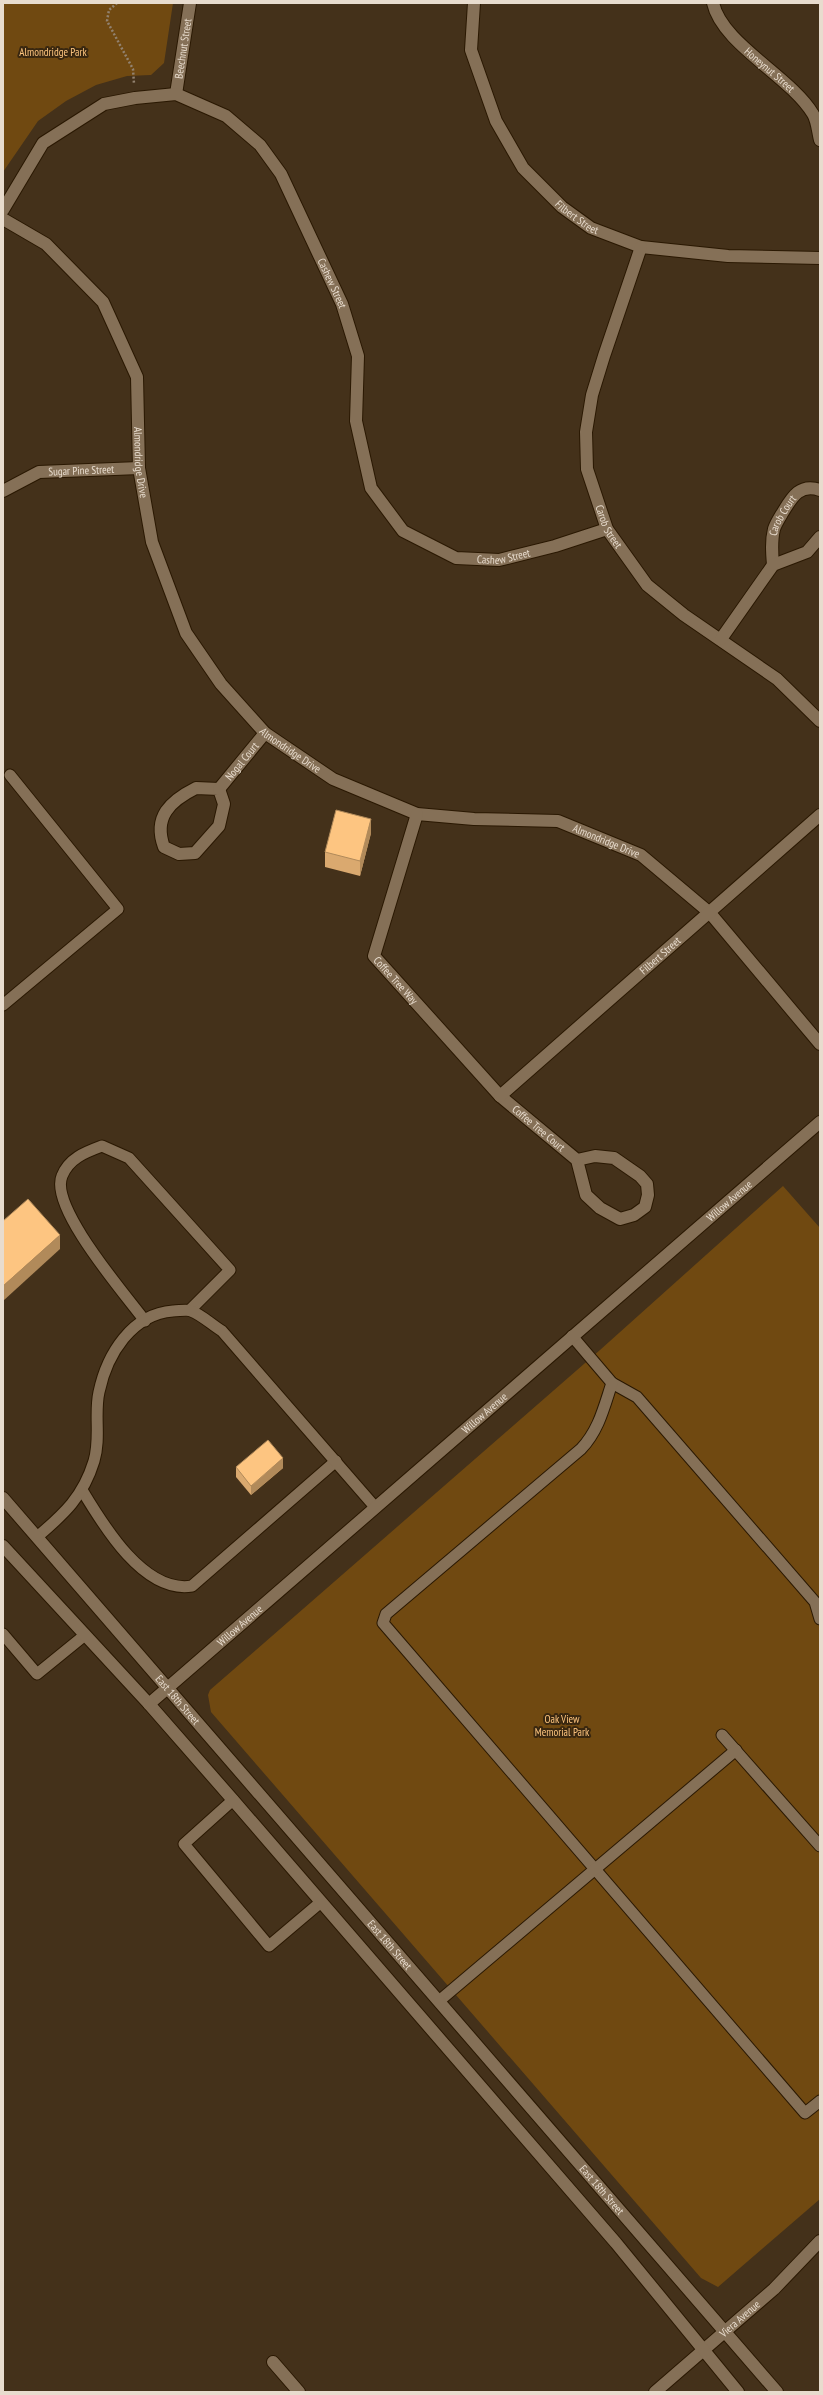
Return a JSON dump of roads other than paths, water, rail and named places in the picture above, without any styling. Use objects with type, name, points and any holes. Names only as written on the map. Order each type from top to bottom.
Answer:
[{"type":"street","name":"Beechnut Street","points":[[176,94],[190,3]]},
{"type":"street","name":"Filbert Street","points":[[474,3],[471,50],[496,121],[523,168],[562,207],[591,228],[641,248],[728,256],[820,258]]},
{"type":"street","name":"Honeynut Street","points":[[712,3],[732,36],[787,83],[814,114],[820,140]]},
{"type":"street","name":"Cashew Street","points":[[3,210],[43,143],[104,104],[135,98],[176,94],[226,116],[260,145],[280,174],[342,304],[358,356],[356,421],[371,488],[403,531],[456,558],[499,560],[555,546],[606,529]]},
{"type":"street","name":"Almondridge Drive","points":[[3,219],[46,244],[103,302],[136,377],[139,468],[152,542],[186,633],[221,684],[265,733],[333,779],[417,814],[474,819],[558,821],[641,855],[710,913],[820,1044]]},
{"type":"street","name":"Carob Street","points":[[641,248],[592,395],[586,432],[587,469],[606,529],[647,585],[684,615],[721,639],[777,679],[820,721]]},
{"type":"street","name":"Sugar Pine Street","points":[[3,491],[39,472],[139,468]]},
{"type":"street","name":"Carob Court","points":[[773,566],[772,545],[774,527],[792,496],[803,488],[814,487],[820,490]]},
{"type":"street","points":[[721,639],[773,566],[807,552],[820,536]]},
{"type":"street","name":"Nogal Court","points":[[218,789],[265,733]]},
{"type":"street","name":"Nogal Court","points":[[196,788],[218,789],[224,804],[219,826],[195,853],[179,854],[164,847],[159,833],[161,818],[180,796],[196,788]]},
{"type":"street","name":"Coffee Tree Way","points":[[417,814],[374,956],[500,1096]]},
{"type":"street","name":"Filbert Street","points":[[500,1096],[820,815]]},
{"type":"street","name":"Coffee Tree Court","points":[[500,1096],[577,1160]]},
{"type":"street","name":"Willow Avenue","points":[[149,1704],[820,1122]]},
{"type":"street","points":[[595,1156],[614,1158],[640,1176],[647,1184],[648,1195],[645,1207],[634,1216],[620,1219],[600,1208],[586,1194],[577,1160],[595,1156]]},
{"type":"street","name":"East 18th Street","points":[[3,1498],[726,2331],[777,2392]]},
{"type":"street","points":[[3,1546],[149,1704],[233,1800],[616,2243],[738,2392]]},
{"type":"street","name":"Viera Avenue","points":[[655,2392],[774,2290],[820,2241]]},
{"type":"street","points":[[273,2362],[299,2392]]},
{"type":"lane","points":[[3,1005],[118,909],[10,775]]},
{"type":"lane","points":[[145,1321],[74,1225],[60,1193],[62,1176],[79,1154],[102,1146],[129,1158],[230,1270],[190,1310]]},
{"type":"lane","points":[[37,1537],[68,1511],[82,1490],[94,1460],[98,1432],[98,1393],[108,1360],[130,1330],[160,1312],[190,1310],[222,1331],[376,1507]]},
{"type":"lane","points":[[572,1336],[612,1383],[636,1397],[642,1403],[815,1602],[820,1619]]},
{"type":"lane","points":[[612,1383],[598,1426],[592,1438],[582,1449],[386,1614],[383,1623],[594,1870],[805,2113],[820,2101]]},
{"type":"lane","points":[[82,1490],[108,1532],[124,1552],[145,1570],[169,1585],[182,1587],[192,1586],[336,1461]]},
{"type":"lane","points":[[3,1634],[37,1674],[85,1635]]},
{"type":"lane","points":[[722,1735],[820,1846]]},
{"type":"lane","points":[[440,2001],[736,1750]]},
{"type":"lane","points":[[233,1800],[184,1844],[269,1946],[321,1902]]},
{"type":"park label","name":"Almondridge Park","points":[[53,52]]},
{"type":"park label","name":"Oak View Memorial Park","points":[[562,1725]]}]
